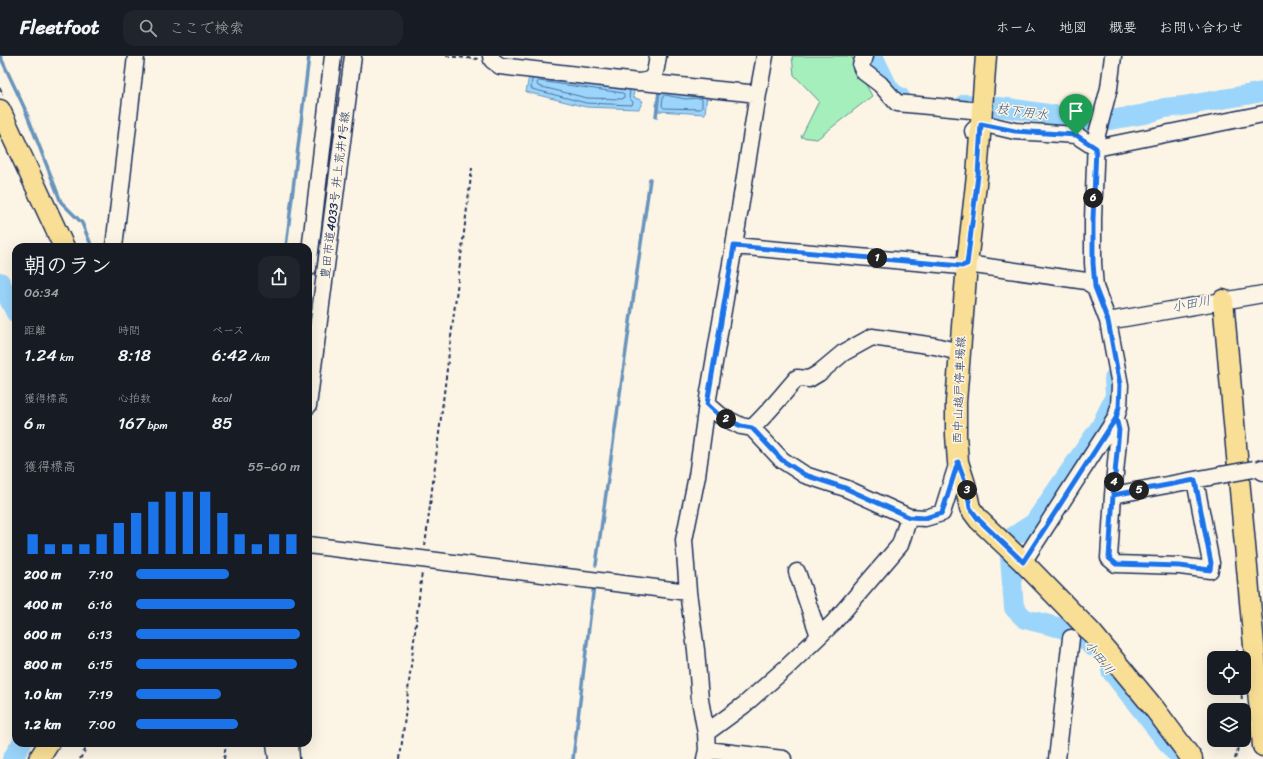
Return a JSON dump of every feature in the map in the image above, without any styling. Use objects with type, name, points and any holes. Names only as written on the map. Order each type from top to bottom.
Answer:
[{"type":"main road","name":"西中山越戸停車場線","points":[[986,56],[980,116],[978,175],[967,264],[956,402],[958,462],[966,484],[970,508],[979,520],[1023,562],[1092,634],[1154,708],[1192,759]]},
{"type":"main road","points":[[0,110],[62,243]]},
{"type":"main road","points":[[1223,300],[1263,746]]},
{"type":"main road","points":[[39,759],[47,747]]},
{"type":"street","points":[[114,243],[136,56]]},
{"type":"street","name":"豊田市道4033号 井上荒井1号線","points":[[311,243],[333,56]]},
{"type":"street","name":"豊田市道4033号 井上荒井1号線","points":[[312,375],[353,56]]},
{"type":"street","points":[[642,82],[655,75],[658,56]]},
{"type":"street","points":[[765,56],[707,404],[697,476],[684,540],[700,700],[706,733],[706,754],[783,759]]},
{"type":"street","points":[[864,56],[861,66],[864,72],[880,84],[897,103],[980,116],[1015,131],[1076,135],[1096,148],[1263,114]]},
{"type":"street","points":[[1023,562],[1116,418],[1119,407],[1120,385],[1108,321],[1095,287],[1093,263],[1096,148],[1098,130],[1109,88],[1113,56]]},
{"type":"street","points":[[492,58],[500,66],[758,94]]},
{"type":"street","points":[[734,246],[962,266],[967,264],[1086,281],[1095,287]]},
{"type":"street","points":[[1108,321],[1263,294]]},
{"type":"street","points":[[752,428],[769,412],[797,378],[809,379],[819,374],[843,353],[872,337],[935,346],[959,352]]},
{"type":"street","points":[[707,404],[720,416],[741,426],[752,428],[782,460],[805,475],[845,488],[909,517],[925,518],[942,513],[958,462]]},
{"type":"street","points":[[1116,418],[1119,430],[1109,558],[1116,564],[1180,566],[1210,570],[1211,563],[1195,480]]},
{"type":"street","points":[[1113,495],[1261,469]]},
{"type":"street","points":[[706,733],[744,705],[787,667],[844,610],[900,545],[909,517]]},
{"type":"street","points":[[312,545],[688,592]]},
{"type":"street","points":[[797,572],[819,636]]},
{"type":"street","points":[[1057,759],[1071,638]]},
{"type":"street","points":[[276,747],[277,759]]},
{"type":"street","points":[[290,747],[291,759]]},
{"type":"path","points":[[446,56],[492,58]]},
{"type":"path","points":[[400,759],[472,168]]},
{"type":"path","points":[[80,759],[87,747]]},
{"type":"path","points":[[224,759],[226,747]]},
{"type":"path","points":[[1235,759],[1238,747]]},
{"type":"green space","points":[[792,56],[851,56],[872,96],[817,139],[801,137],[819,101],[794,75]]},
{"type":"water","points":[[530,71],[635,85],[633,97],[643,101],[639,109],[586,107],[526,92]]},
{"type":"water","points":[[659,90],[686,95],[707,94],[705,114],[658,111]]},
{"type":"waterway","points":[[0,56],[24,107],[61,202],[82,223],[90,243]]},
{"type":"waterway","points":[[286,243],[309,56]]},
{"type":"waterway","name":"枝下用水","points":[[873,56],[888,87],[894,94],[900,97]]},
{"type":"waterway","points":[[656,117],[659,91]]},
{"type":"waterway","name":"枝下用水","points":[[965,104],[1008,108],[1094,121],[1145,114],[1164,108],[1263,92]]},
{"type":"waterway","points":[[596,565],[650,179]]},
{"type":"waterway","points":[[0,282],[12,305]]},
{"type":"waterway","name":"小田川","points":[[1008,540],[1034,523],[1101,426],[1115,396],[1114,379]]},
{"type":"waterway","name":"小田川","points":[[1010,558],[1014,608],[1025,619],[1081,633],[1091,646]]},
{"type":"waterway","points":[[573,759],[594,585]]},
{"type":"waterway","name":"小田川","points":[[1111,671],[1174,751]]},
{"type":"waterway","points":[[12,759],[20,747]]},
{"type":"route","points":[[1076,135],[1015,131],[981,124],[978,175],[967,264],[962,266],[876,257],[734,246],[707,404],[720,416],[741,426],[748,426],[752,428],[782,460],[805,475],[845,488],[909,517],[925,518],[942,513],[951,480],[958,462],[966,484],[970,508],[979,520],[1023,562],[1116,418],[1119,430],[1113,495],[1109,558],[1116,564],[1180,566],[1210,570],[1211,563],[1195,480],[1113,495],[1116,463],[1119,430],[1116,418],[1119,407],[1120,385],[1108,321],[1095,287],[1093,263],[1093,219],[1096,148],[1076,135]]}]
